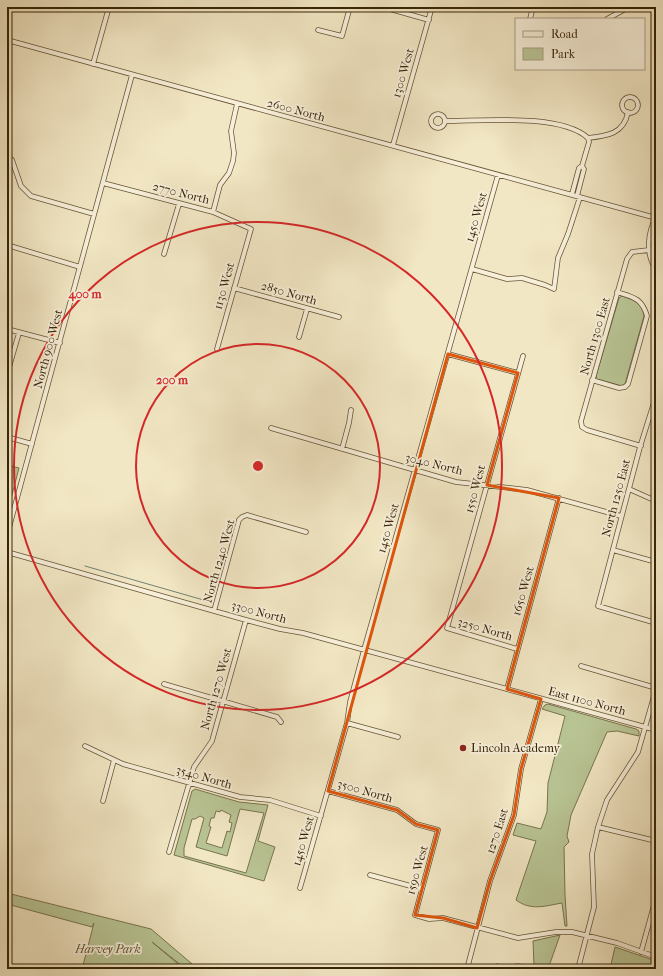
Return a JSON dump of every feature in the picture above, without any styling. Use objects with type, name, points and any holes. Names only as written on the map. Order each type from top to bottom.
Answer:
[{"type":"street","points":[[93,64],[109,7]]},
{"type":"street","points":[[318,30],[342,36],[350,7]]},
{"type":"street","points":[[383,7],[428,20]]},
{"type":"street","name":"1300 West","points":[[393,145],[432,7]]},
{"type":"street","points":[[530,18],[533,7]]},
{"type":"street","points":[[609,18],[629,7]]},
{"type":"street","name":"2600 North","points":[[7,40],[132,76],[393,145],[656,218]]},
{"type":"street","name":"North 900 West","points":[[7,535],[132,76]]},
{"type":"street","points":[[213,212],[220,185],[229,173],[233,161],[234,153],[231,131],[237,104]]},
{"type":"street","points":[[445,121],[531,121],[578,130],[588,138],[607,136],[618,132],[624,125],[628,112]]},
{"type":"street","points":[[572,194],[579,168],[582,166],[589,142],[588,138]]},
{"type":"street","points":[[7,156],[12,160],[18,172],[21,186],[32,196],[94,214]]},
{"type":"street","points":[[472,269],[507,279],[522,278],[554,289],[558,258],[568,234],[578,196],[584,169],[582,166]]},
{"type":"street","name":"1450 West","points":[[300,888],[348,723],[350,702],[364,650],[498,175]]},
{"type":"street","name":"2770 North","points":[[103,183],[213,212],[251,229]]},
{"type":"street","points":[[164,254],[179,204]]},
{"type":"street","points":[[656,218],[651,225],[649,250],[656,269]]},
{"type":"street","name":"1130 West","points":[[217,349],[251,229]]},
{"type":"street","points":[[7,245],[80,267]]},
{"type":"street","name":"North 1300 East","points":[[641,446],[586,430],[582,427],[581,421],[627,259],[632,252],[649,250]]},
{"type":"street","name":"2850 North","points":[[234,288],[339,317]]},
{"type":"street","points":[[592,380],[619,388],[625,387],[628,384],[647,316],[644,306],[635,298],[617,292]]},
{"type":"street","points":[[299,337],[307,309]]},
{"type":"street","points":[[7,329],[60,343]]},
{"type":"street","points":[[7,374],[19,332]]},
{"type":"street","points":[[448,354],[518,373]]},
{"type":"street","name":"1550 West","points":[[448,628],[523,356]]},
{"type":"street","name":"North 1250 East","points":[[656,396],[629,489],[598,606],[656,623]]},
{"type":"street","points":[[342,449],[349,424],[350,410]]},
{"type":"street","name":"3040 North","points":[[270,428],[456,482],[527,490],[622,516]]},
{"type":"street","points":[[7,437],[32,444]]},
{"type":"street","points":[[629,489],[656,501]]},
{"type":"street","name":"1650 West","points":[[507,689],[559,498]]},
{"type":"street","name":"North 1240 West","points":[[214,611],[239,520],[242,516],[247,515],[306,532]]},
{"type":"street","points":[[613,550],[656,562]]},
{"type":"street","name":"3300 North","points":[[7,552],[246,620],[280,629],[304,633],[507,689]]},
{"type":"street","name":"North 1270 West","points":[[169,852],[194,767],[212,741],[246,620]]},
{"type":"street","name":"3250 North","points":[[448,628],[517,649]]},
{"type":"street","points":[[578,969],[595,902],[592,854],[598,827],[609,796],[634,761],[656,689],[581,666]]},
{"type":"street","points":[[164,684],[277,717],[281,722]]},
{"type":"street","name":"East 1100 North","points":[[507,689],[656,730]]},
{"type":"street","name":"1270 East","points":[[467,969],[490,881],[514,815],[521,769],[541,699]]},
{"type":"street","points":[[348,723],[398,737]]},
{"type":"street","name":"3540 North","points":[[84,746],[114,760],[189,783],[240,797],[270,800],[321,816]]},
{"type":"street","points":[[102,801],[114,760]]},
{"type":"street","name":"3500 North","points":[[328,791],[397,810],[416,824],[438,830]]},
{"type":"street","points":[[598,827],[656,841]]},
{"type":"street","name":"1590 West","points":[[438,830],[415,915],[429,919],[448,919],[477,928]]},
{"type":"street","points":[[370,875],[422,889]]},
{"type":"street","points":[[641,952],[656,898]]},
{"type":"street","points":[[477,928],[518,938],[563,931],[617,943],[656,957]]},
{"type":"highlighted area","points":[[448,354],[518,373],[487,485],[559,498],[507,689],[541,699],[521,769],[514,815],[490,881],[477,928],[443,918],[415,915],[438,830],[416,824],[397,810],[328,791]]},
{"type":"green space","points":[[622,296],[637,303],[644,316],[625,384],[622,386],[597,379],[596,376],[619,298]]},
{"type":"green space","points":[[7,465],[19,468],[7,514]]},
{"type":"green space","points":[[548,704],[639,731],[639,736],[617,731],[607,732],[571,815],[567,836],[569,842],[564,847],[567,926],[565,926],[562,903],[533,907],[527,906],[516,900],[536,841],[513,835],[517,823],[541,829],[547,812],[548,783],[565,716],[542,709]]},
{"type":"green space","points":[[195,789],[239,802],[268,805],[258,841],[275,847],[264,881],[174,855],[192,791]],"holes":[[[240,809],[264,813],[246,873],[184,856],[184,848],[192,819],[200,816],[204,818],[196,847],[227,856]],[[221,810],[231,815],[229,822],[232,823],[230,832],[227,831],[222,848],[206,843],[211,827],[209,826],[211,818],[214,818],[216,811],[220,812]]]},
{"type":"green space","name":"Harvey Park","points":[[7,893],[151,929],[198,969],[186,969],[152,942],[184,969],[82,969],[94,923],[92,927],[7,904]]},
{"type":"green space","points":[[560,935],[548,969],[495,969],[496,964],[513,966],[516,964],[534,965],[533,941]]},
{"type":"green space","points":[[615,947],[656,961],[656,969],[610,969]]},
{"type":"waterway","points":[[85,566],[207,601]]},
{"type":"place","name":"Lincoln Academy","points":[[463,748]]}]
